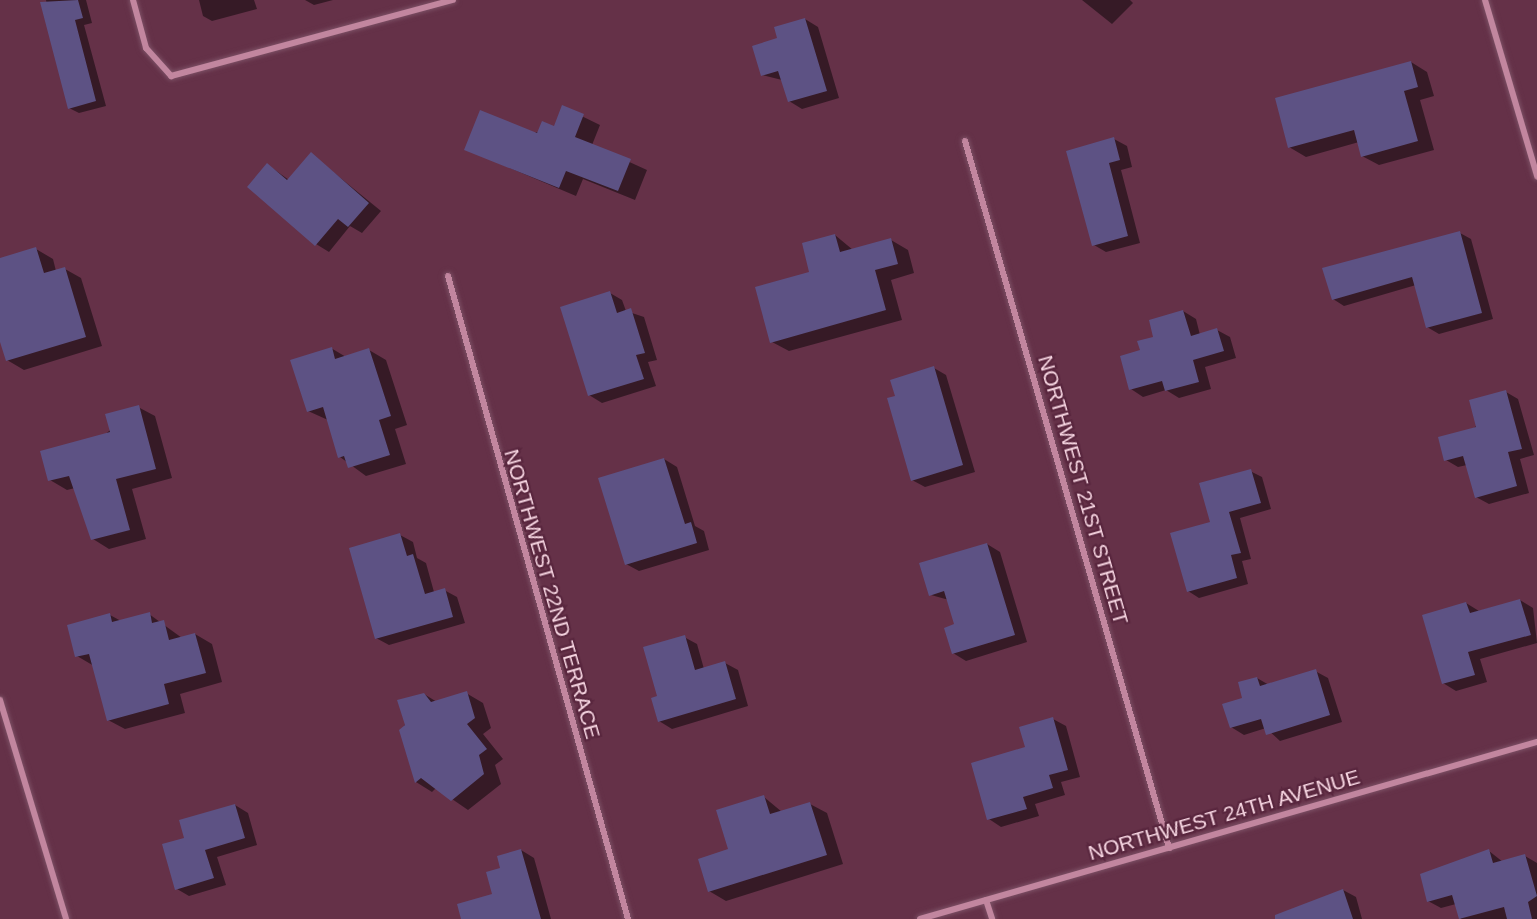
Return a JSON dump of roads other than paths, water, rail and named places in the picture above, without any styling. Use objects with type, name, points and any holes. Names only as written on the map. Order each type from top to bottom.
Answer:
[{"type":"street","points":[[133,0],[146,48],[171,76],[260,56],[453,0]]},
{"type":"street","points":[[1485,0],[1537,176]]},
{"type":"street","name":"NORTHWEST 21ST STREET","points":[[965,141],[1169,848]]},
{"type":"street","name":"NORTHWEST 22ND TERRACE","points":[[448,276],[628,919]]},
{"type":"street","points":[[0,700],[66,919]]},
{"type":"street","name":"NORTHWEST 24TH AVENUE","points":[[921,919],[1537,742]]},
{"type":"street","points":[[986,900],[992,919]]}]
